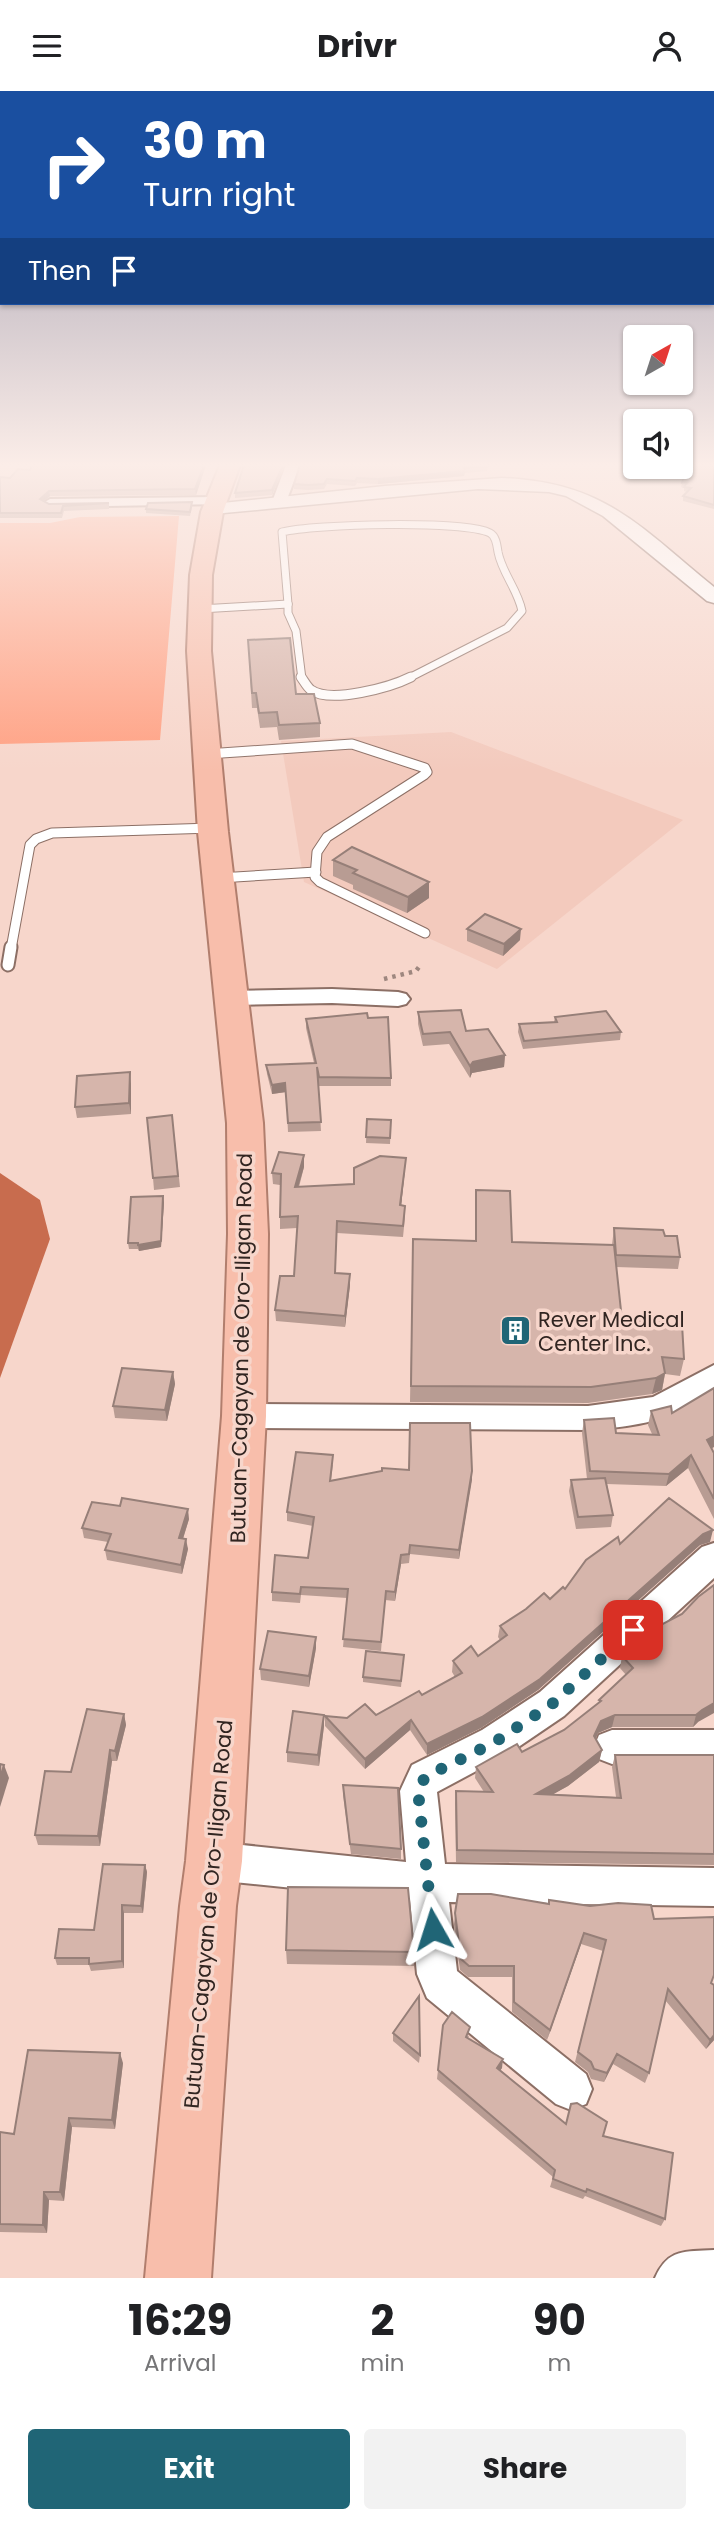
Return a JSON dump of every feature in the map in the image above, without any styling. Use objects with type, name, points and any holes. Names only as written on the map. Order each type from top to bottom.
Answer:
[{"type":"highway","name":"Butuan-Cagayan de Oro-Iligan Road","points":[[178,2278],[212,1881],[244,1416],[248,1234],[245,1123],[213,828],[199,651],[203,567]]},
{"type":"street","points":[[679,567],[714,597]]},
{"type":"street","points":[[232,998],[332,996],[398,999]]},
{"type":"street","points":[[244,1416],[624,1416],[662,1409],[714,1377]]},
{"type":"street","points":[[571,2089],[441,1984],[437,1974],[418,1791],[425,1777],[495,1742],[552,1704],[714,1556]]},
{"type":"street","points":[[612,1747],[714,1747]]},
{"type":"street","points":[[212,1881],[714,1887]]},
{"type":"street","points":[[678,2278],[682,2275],[714,2273]]},
{"type":"lane","points":[[285,567],[288,613],[296,632],[302,678],[312,691],[327,695],[361,693],[403,681],[507,628],[522,611],[503,567]]},
{"type":"lane","points":[[200,609],[288,604]]},
{"type":"lane","points":[[207,754],[352,744],[427,770],[425,775],[327,837],[317,852],[316,871],[320,882],[425,933]]},
{"type":"lane","points":[[8,965],[30,845],[36,839],[52,833],[213,828]]},
{"type":"lane","points":[[218,879],[316,871]]},
{"type":"shaded area","points":[[0,567],[175,567],[160,740],[0,744]]},
{"type":"shaded area","points":[[451,732],[683,820],[497,969],[304,882],[281,741]]},
{"type":"shaded area","points":[[0,1173],[40,1200],[50,1239],[0,1378]]},
{"type":"building","points":[[290,638],[296,694],[314,694],[320,723],[279,725],[277,712],[259,713],[256,693],[252,693],[248,640]]},
{"type":"building","points":[[352,847],[429,882],[408,897],[353,873],[357,870],[333,860]]},
{"type":"building","points":[[485,914],[521,929],[504,944],[467,929]]},
{"type":"building","points":[[461,1010],[466,1031],[488,1029],[505,1055],[473,1062],[470,1066],[450,1032],[423,1034],[418,1012]]},
{"type":"building","points":[[606,1011],[621,1032],[524,1041],[519,1024],[557,1022],[555,1017]]},
{"type":"building","points":[[367,1013],[368,1018],[388,1017],[391,1078],[319,1077],[317,1067],[321,1122],[288,1123],[285,1083],[272,1085],[266,1065],[316,1063],[306,1019]]},
{"type":"building","points":[[130,1072],[129,1103],[75,1107],[77,1076]]},
{"type":"building","points":[[172,1115],[178,1176],[153,1178],[147,1118]]},
{"type":"building","points":[[367,1119],[391,1120],[390,1138],[366,1137]]},
{"type":"building","points":[[279,1152],[304,1155],[295,1187],[354,1184],[354,1168],[380,1156],[406,1158],[400,1205],[405,1206],[403,1226],[337,1221],[335,1273],[350,1274],[345,1316],[275,1310],[280,1276],[294,1276],[298,1216],[280,1217],[281,1174],[272,1173]]},
{"type":"building","name":"Rever Medical Center Inc.","points":[[476,1190],[510,1191],[512,1242],[614,1245],[622,1320],[682,1324],[684,1359],[662,1357],[665,1373],[656,1378],[591,1387],[411,1386],[413,1239],[476,1241]]},
{"type":"building","points":[[163,1196],[161,1241],[138,1245],[128,1243],[131,1197]]},
{"type":"building","points":[[614,1228],[663,1230],[665,1236],[677,1236],[680,1257],[616,1255]]},
{"type":"building","points":[[122,1368],[173,1372],[165,1410],[113,1406]]},
{"type":"building","points":[[714,1388],[714,1436],[707,1440],[714,1453],[714,1499],[691,1455],[669,1474],[590,1471],[584,1420],[614,1418],[616,1433],[659,1435],[651,1411],[671,1406],[672,1413]]},
{"type":"building","points":[[410,1423],[470,1423],[472,1471],[459,1550],[410,1545],[409,1554],[401,1555],[395,1592],[386,1591],[381,1642],[343,1639],[348,1589],[301,1587],[300,1594],[272,1592],[275,1555],[308,1558],[314,1517],[287,1512],[296,1452],[333,1455],[330,1481],[382,1471],[382,1468],[409,1470]]},
{"type":"building","points":[[605,1478],[613,1515],[578,1517],[571,1480]]},
{"type":"building","points":[[122,1498],[188,1509],[179,1538],[186,1539],[181,1565],[105,1550],[111,1534],[82,1528],[92,1502],[120,1506]]},
{"type":"building","points":[[669,1498],[713,1530],[703,1534],[540,1679],[482,1717],[427,1744],[411,1720],[365,1759],[325,1716],[347,1718],[365,1704],[376,1715],[419,1691],[422,1695],[462,1673],[453,1661],[471,1646],[478,1656],[507,1635],[500,1626],[544,1593],[550,1599],[563,1587],[565,1589],[586,1560],[618,1537],[620,1544]]},
{"type":"building","points":[[714,1585],[714,1703],[696,1715],[615,1715],[601,1721],[594,1736],[602,1750],[570,1775],[536,1794],[621,1798],[615,1755],[714,1755],[714,1854],[457,1850],[456,1791],[493,1792],[476,1767],[517,1744],[522,1752],[564,1730],[601,1701],[599,1700],[633,1668],[622,1656],[651,1630],[682,1614]]},
{"type":"building","points":[[268,1631],[316,1637],[309,1676],[260,1669]]},
{"type":"building","points":[[366,1651],[404,1655],[401,1681],[363,1677]]},
{"type":"building","points":[[87,1709],[124,1714],[115,1751],[110,1750],[98,1836],[35,1835],[45,1771],[71,1772]]},
{"type":"building","points":[[293,1711],[324,1715],[318,1755],[287,1752]]},
{"type":"building","points":[[343,1785],[398,1788],[401,1849],[350,1844]]},
{"type":"building","points":[[103,1864],[145,1865],[141,1906],[122,1905],[122,1961],[89,1964],[89,1958],[55,1958],[59,1929],[94,1930]]},
{"type":"building","points":[[288,1887],[408,1888],[414,1952],[286,1950]]},
{"type":"building","points":[[458,1894],[491,1894],[549,1904],[549,1900],[590,1906],[618,1903],[651,1905],[654,1919],[714,1917],[714,1975],[711,1983],[714,1985],[714,2035],[710,2040],[668,1989],[649,2073],[617,2054],[607,2073],[594,2069],[591,2062],[578,2052],[606,1940],[584,1933],[550,2030],[514,2002],[514,1966],[469,1966],[461,1959],[455,1913]]},
{"type":"building","points":[[419,1996],[420,2055],[393,2033]]},
{"type":"building","points":[[452,2012],[470,2027],[466,2037],[503,2059],[497,2068],[566,2124],[571,2104],[577,2103],[607,2122],[603,2136],[673,2153],[665,2219],[553,2179],[555,2170],[438,2070],[443,2025]]},
{"type":"building","points":[[28,2050],[120,2053],[112,2120],[69,2118],[60,2192],[44,2192],[43,2225],[0,2224],[0,2132],[14,2134]]},
{"type":"place","name":"Rever Medical Center Inc.","points":[[515,1331]]},
{"type":"route","points":[[433,1929],[418,1791],[420,1783],[425,1777],[495,1742],[552,1704],[633,1630]]}]
